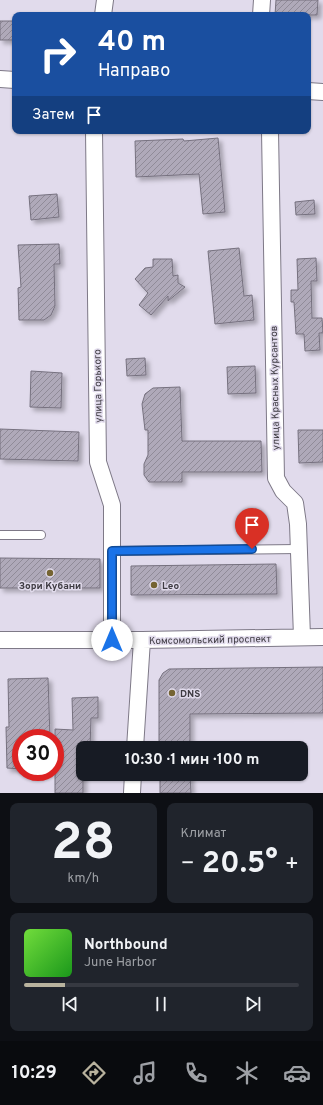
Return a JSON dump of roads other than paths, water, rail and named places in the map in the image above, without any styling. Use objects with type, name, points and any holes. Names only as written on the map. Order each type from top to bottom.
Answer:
[{"type":"street","points":[[103,12],[105,0]]},
{"type":"street","points":[[261,12],[262,0]]},
{"type":"street","points":[[0,79],[12,80]]},
{"type":"street","points":[[311,91],[323,92]]},
{"type":"street","name":"улица Горького","points":[[94,134],[98,462],[112,505],[112,640]]},
{"type":"street","name":"улица Красных Курсантов","points":[[270,134],[276,478],[283,491],[295,503],[299,549],[302,637]]},
{"type":"street","name":"Комсомольский проспект","points":[[0,640],[142,640],[323,637]]},
{"type":"street","points":[[135,741],[142,640]]},
{"type":"street","points":[[132,793],[133,781]]},
{"type":"lane","points":[[0,535],[41,535]]},
{"type":"lane","points":[[112,551],[299,549]]},
{"type":"place","name":"Зори Кубани","points":[[50,573]]},
{"type":"place","name":"Leo","points":[[154,585]]},
{"type":"place","name":"DNS","points":[[172,693]]}]
